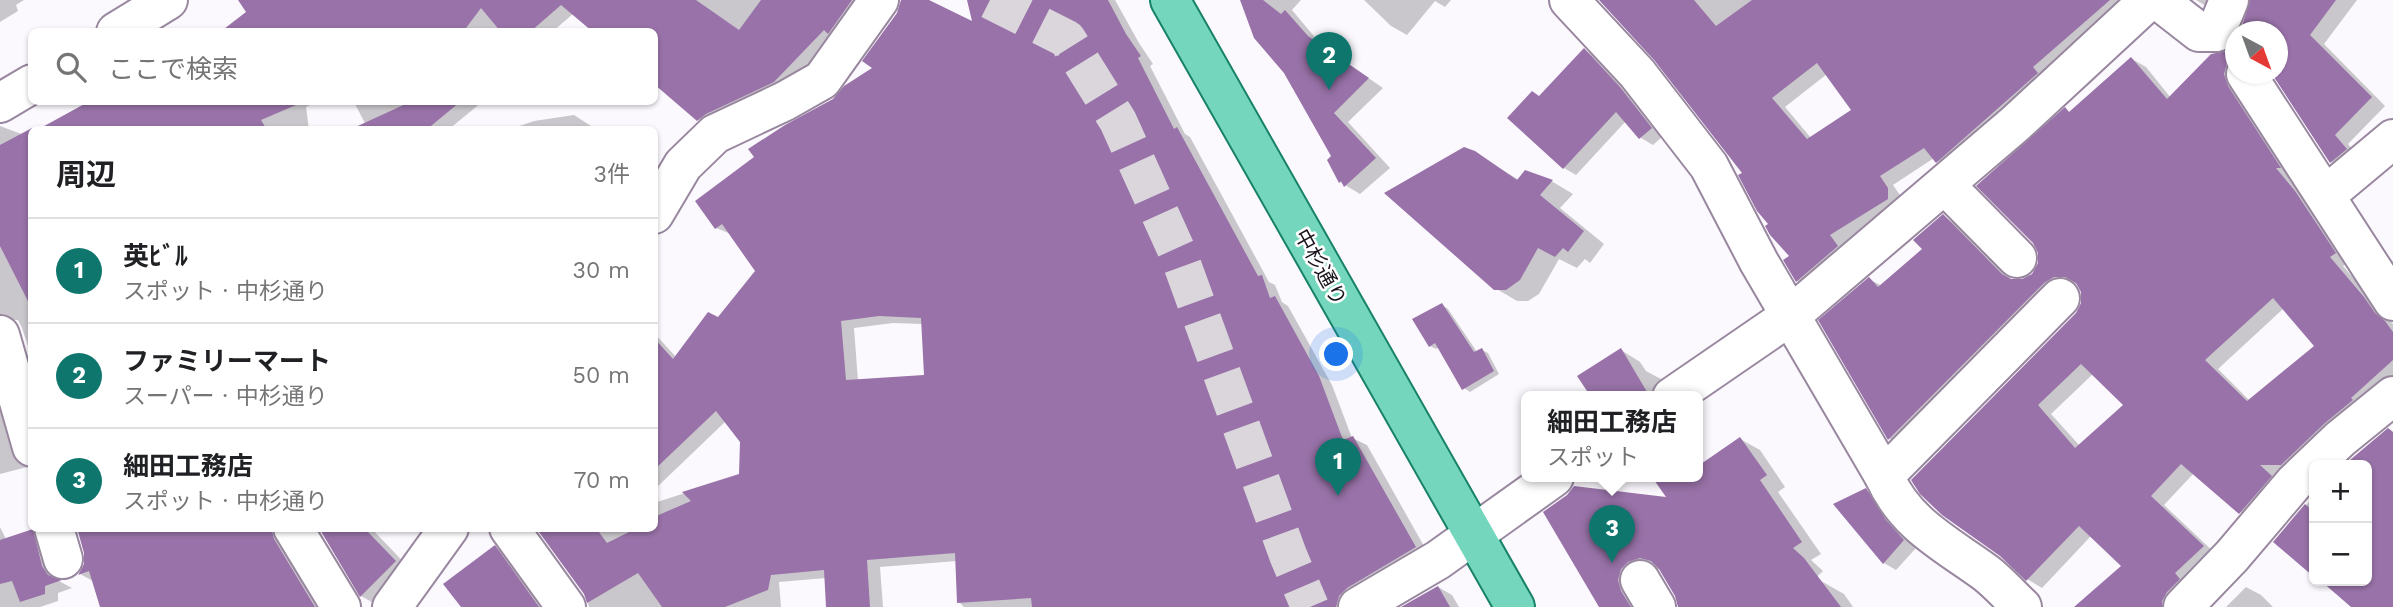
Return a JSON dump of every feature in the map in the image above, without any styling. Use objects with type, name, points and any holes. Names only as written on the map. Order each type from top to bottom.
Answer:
[{"type":"main road","name":"中杉通り","points":[[1170,0],[1515,607]]},
{"type":"street","points":[[122,28],[168,0]]},
{"type":"street","points":[[658,207],[684,164],[715,134],[785,101],[822,79],[879,0]]},
{"type":"street","points":[[1569,0],[1637,73],[1709,166],[1730,210],[1893,495],[1926,532],[1989,575],[2022,607]]},
{"type":"street","points":[[1681,391],[1790,316],[2015,124],[2149,0]]},
{"type":"street","points":[[2158,0],[2199,32],[2225,30]]},
{"type":"street","points":[[2253,84],[2393,301]]},
{"type":"street","points":[[0,103],[28,86]]},
{"type":"street","points":[[2326,195],[2393,139]]},
{"type":"street","points":[[1945,185],[2017,258]]},
{"type":"street","points":[[1884,476],[2060,298]]},
{"type":"street","points":[[0,335],[28,433]]},
{"type":"street","points":[[2183,607],[2232,556],[2294,483],[2340,439],[2393,396]]},
{"type":"street","points":[[1359,607],[1438,560],[1547,482]]},
{"type":"street","points":[[295,532],[341,607]]},
{"type":"street","points":[[392,607],[446,532]]},
{"type":"street","points":[[512,532],[566,607]]},
{"type":"building","points":[[238,0],[696,0],[739,30],[761,0],[852,0],[828,34],[824,30],[774,82],[706,114],[697,121],[658,87],[658,28],[588,28],[561,5],[535,28],[498,28],[481,8],[466,28],[225,28],[246,12]]},
{"type":"building","points":[[901,0],[929,0],[972,21],[967,0],[1108,0],[1141,56],[1138,58],[1174,129],[1177,127],[1258,276],[1262,275],[1270,298],[1275,296],[1319,376],[1343,440],[1353,436],[1416,547],[1347,588],[1339,596],[1336,607],[1032,607],[1031,598],[957,603],[955,553],[867,560],[870,607],[826,607],[824,570],[771,575],[768,590],[725,607],[662,607],[638,573],[587,603],[584,594],[539,532],[599,532],[607,543],[629,532],[658,532],[658,515],[691,501],[682,492],[739,474],[740,442],[716,411],[658,466],[658,342],[673,359],[708,312],[718,317],[755,271],[722,224],[715,229],[695,201],[754,157],[748,149],[833,99],[844,86],[872,68],[862,61],[897,13]],"holes":[[[879,316],[921,318],[924,375],[846,380],[841,321]]]},
{"type":"building","points":[[1240,0],[1263,0],[1281,14],[1285,10],[1308,36],[1369,78],[1334,113],[1376,158],[1344,187],[1327,160],[1331,156],[1284,73],[1254,38]]},
{"type":"building","points":[[1599,0],[1694,0],[1716,26],[1752,0],[2110,0],[2033,67],[2038,73],[1936,163],[1924,148],[1880,176],[1888,188],[1888,199],[1830,235],[1838,246],[1796,282],[1783,260],[1789,256],[1770,235],[1765,226],[1768,224],[1757,211],[1738,175],[1742,173],[1654,60]],"holes":[[[1817,63],[1851,110],[1807,139],[1772,98]]]},
{"type":"building","points":[[2250,0],[2336,0],[2310,35],[2372,97],[2335,135],[2347,149],[2330,163],[2279,84],[2288,84],[2288,21],[2243,21]]},
{"type":"building","points":[[1584,48],[1620,87],[1652,128],[1639,139],[1616,112],[1563,169],[1507,118],[1532,91],[1539,96]]},
{"type":"building","points":[[2225,51],[2225,84],[2281,168],[2276,168],[2295,191],[2336,253],[2330,257],[2393,332],[2393,360],[2281,465],[2260,465],[2272,476],[2239,514],[2181,464],[2151,496],[2204,546],[2175,573],[2180,579],[2167,592],[2162,607],[2074,607],[2121,566],[2079,526],[2026,581],[2000,556],[1942,515],[1920,494],[1911,480],[2076,313],[2081,303],[2081,292],[2076,283],[2065,277],[2054,277],[2044,283],[1888,440],[1818,320],[1869,277],[1878,287],[1922,249],[1913,240],[1943,214],[2002,274],[2011,279],[2022,279],[2032,274],[2038,263],[2038,253],[2033,243],[1976,186],[2065,107],[2069,112],[2131,57],[2167,99],[2211,54]],"holes":[[[2273,298],[2314,346],[2247,401],[2205,360]],[[2081,364],[2123,405],[2075,448],[2038,405]]]},
{"type":"building","points":[[83,105],[296,105],[261,120],[265,126],[44,126]]},
{"type":"building","points":[[403,105],[456,105],[431,126],[358,126]]},
{"type":"building","points":[[28,130],[28,301],[0,246],[0,145]]},
{"type":"building","points":[[1464,147],[1475,151],[1517,180],[1525,170],[1553,180],[1540,195],[1584,231],[1568,252],[1563,248],[1555,257],[1538,248],[1520,280],[1506,290],[1494,290],[1384,193]]},
{"type":"building","points":[[1442,303],[1474,352],[1482,348],[1494,371],[1462,390],[1435,343],[1429,347],[1412,319]]},
{"type":"building","points":[[1621,348],[1646,391],[1587,391],[1577,376]]},
{"type":"building","points":[[2388,428],[2393,432],[2393,607],[2351,607],[2327,586],[2372,586],[2372,460],[2350,460]]},
{"type":"building","points":[[1740,437],[1767,475],[1760,480],[1802,542],[1793,548],[1804,558],[1841,607],[1678,607],[1675,596],[1659,569],[1651,561],[1640,558],[1628,562],[1621,569],[1618,580],[1631,607],[1599,607],[1543,512],[1567,495],[1574,486],[1666,497],[1656,482],[1703,482],[1703,463]]},
{"type":"building","points":[[1866,488],[1886,520],[1904,540],[1883,564],[1833,504]]},
{"type":"building","points":[[2305,504],[2309,508],[2309,573],[2273,542]]},
{"type":"building","points":[[28,531],[34,532],[42,566],[48,575],[62,580],[45,586],[45,594],[20,602],[12,581],[0,584],[0,540]]},
{"type":"building","points":[[78,532],[272,532],[315,607],[100,607],[89,571],[78,575],[84,564]]},
{"type":"building","points":[[321,532],[368,532],[396,561],[360,597]]},
{"type":"building","points":[[495,545],[539,607],[461,607],[443,584]]},
{"type":"building","points":[[1438,586],[1450,607],[1401,607]]},
{"type":"tunnel","points":[[990,0],[1067,39],[1118,121],[1179,256],[1288,555],[1310,607]]},
{"type":"place","name":"ファミリーマート","points":[[1329,90]]},
{"type":"place","name":"英ﾋﾞﾙ","points":[[1338,496]]},
{"type":"place","name":"細田工務店","points":[[1612,563]]}]
